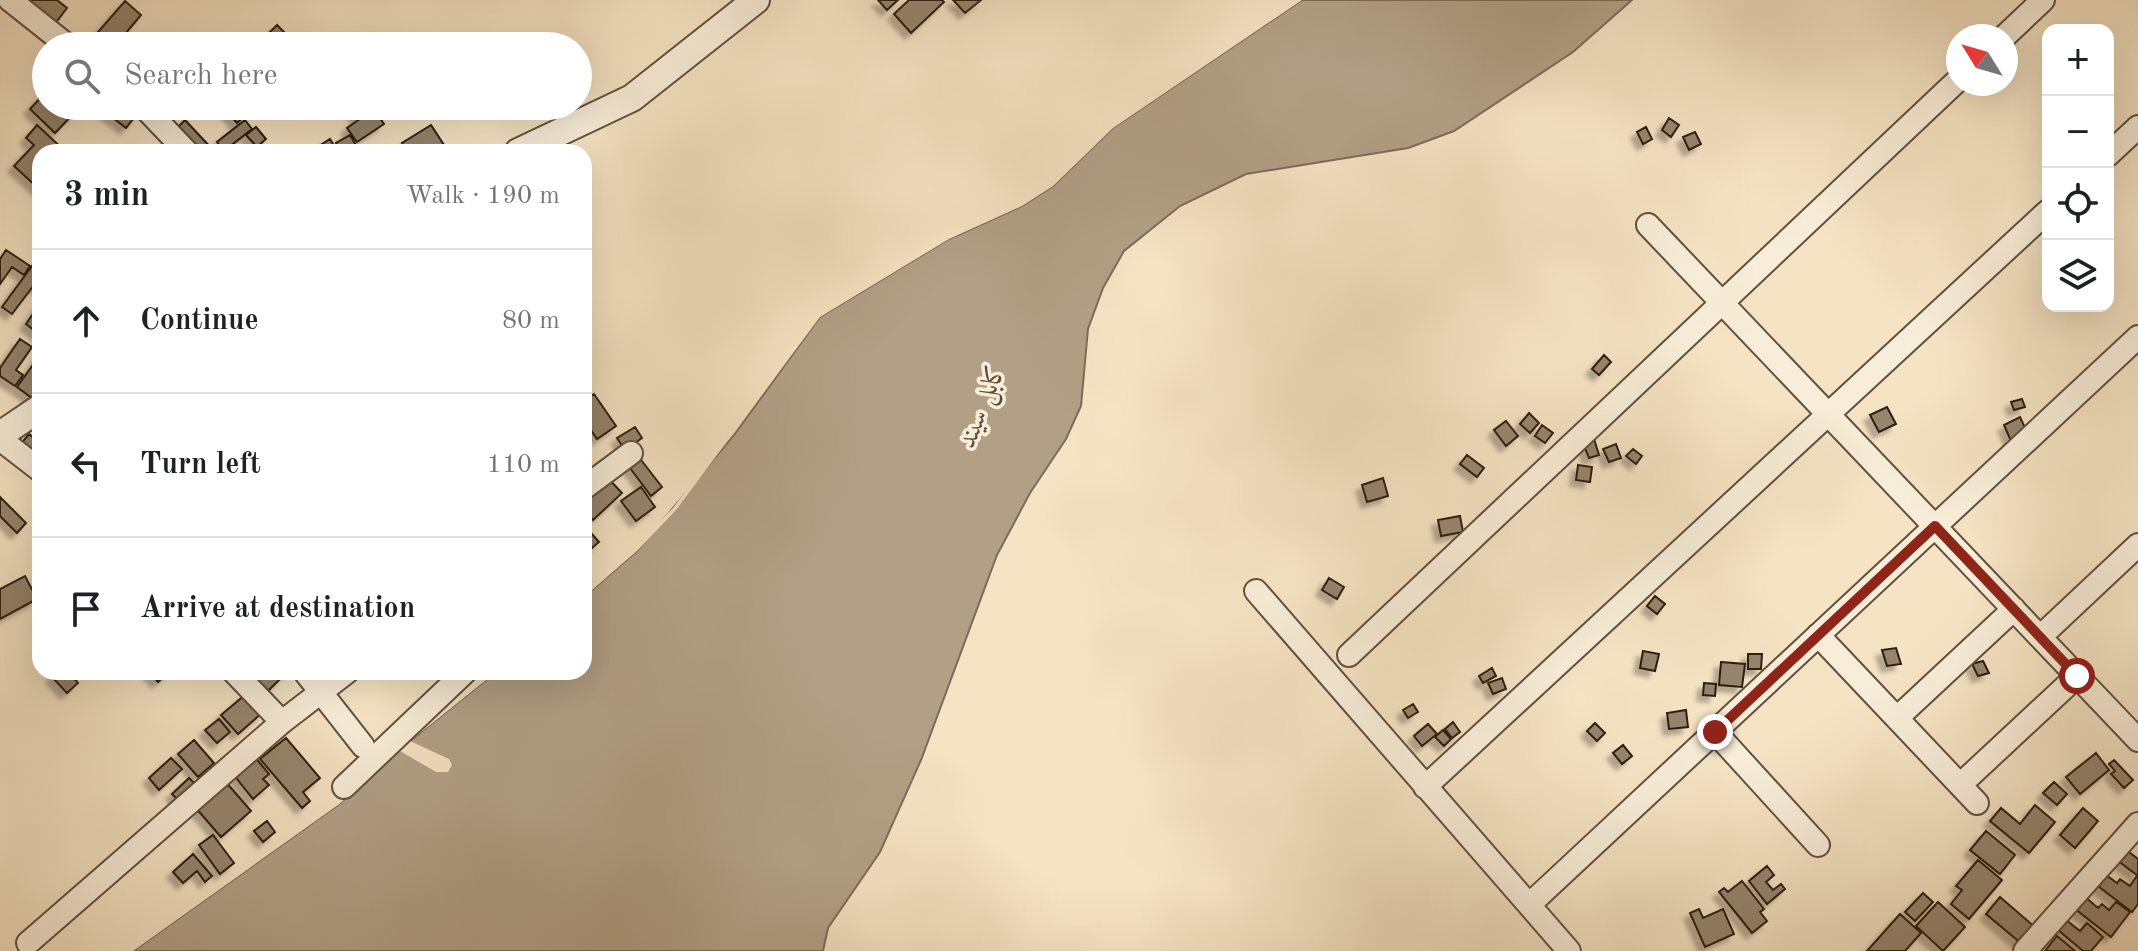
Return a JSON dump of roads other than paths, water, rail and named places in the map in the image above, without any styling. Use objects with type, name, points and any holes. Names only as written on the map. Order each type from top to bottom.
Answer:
[{"type":"street","points":[[10,0],[50,32]]},
{"type":"street","points":[[592,117],[632,98],[756,0]]},
{"type":"street","points":[[2018,24],[2043,0]]},
{"type":"street","points":[[1349,655],[1946,91]]},
{"type":"street","points":[[156,120],[179,144]]},
{"type":"street","points":[[535,144],[586,120]]},
{"type":"street","points":[[2114,149],[2138,127]]},
{"type":"street","points":[[1425,787],[2042,217]]},
{"type":"street","points":[[1648,225],[2138,740]]},
{"type":"street","points":[[1529,905],[2138,337]]},
{"type":"street","points":[[32,414],[0,437],[32,463]]},
{"type":"street","points":[[592,482],[631,453]]},
{"type":"street","points":[[2040,637],[2138,545]]},
{"type":"street","points":[[1256,591],[1569,951]]},
{"type":"street","points":[[1897,718],[2014,609]]},
{"type":"street","points":[[1818,635],[1977,803]]},
{"type":"street","points":[[1960,785],[2077,676]]},
{"type":"street","points":[[242,680],[282,722]]},
{"type":"street","points":[[313,680],[363,746]]},
{"type":"street","points":[[28,943],[282,722],[337,680]]},
{"type":"street","points":[[344,787],[450,680]]},
{"type":"street","points":[[1715,732],[1818,845]]},
{"type":"street","points":[[2025,951],[2138,824]]},
{"type":"water","name":"کابل سيند","points":[[1302,0],[1632,0],[1573,52],[1454,131],[1408,148],[1246,174],[1180,206],[1124,251],[1103,288],[1088,329],[1081,406],[1066,439],[1030,493],[997,555],[921,760],[880,852],[828,928],[823,951],[133,951],[338,805],[410,741],[486,680],[592,680],[592,590],[638,550],[734,435],[820,317],[949,239],[1022,206],[1053,186],[1113,128]]}]
